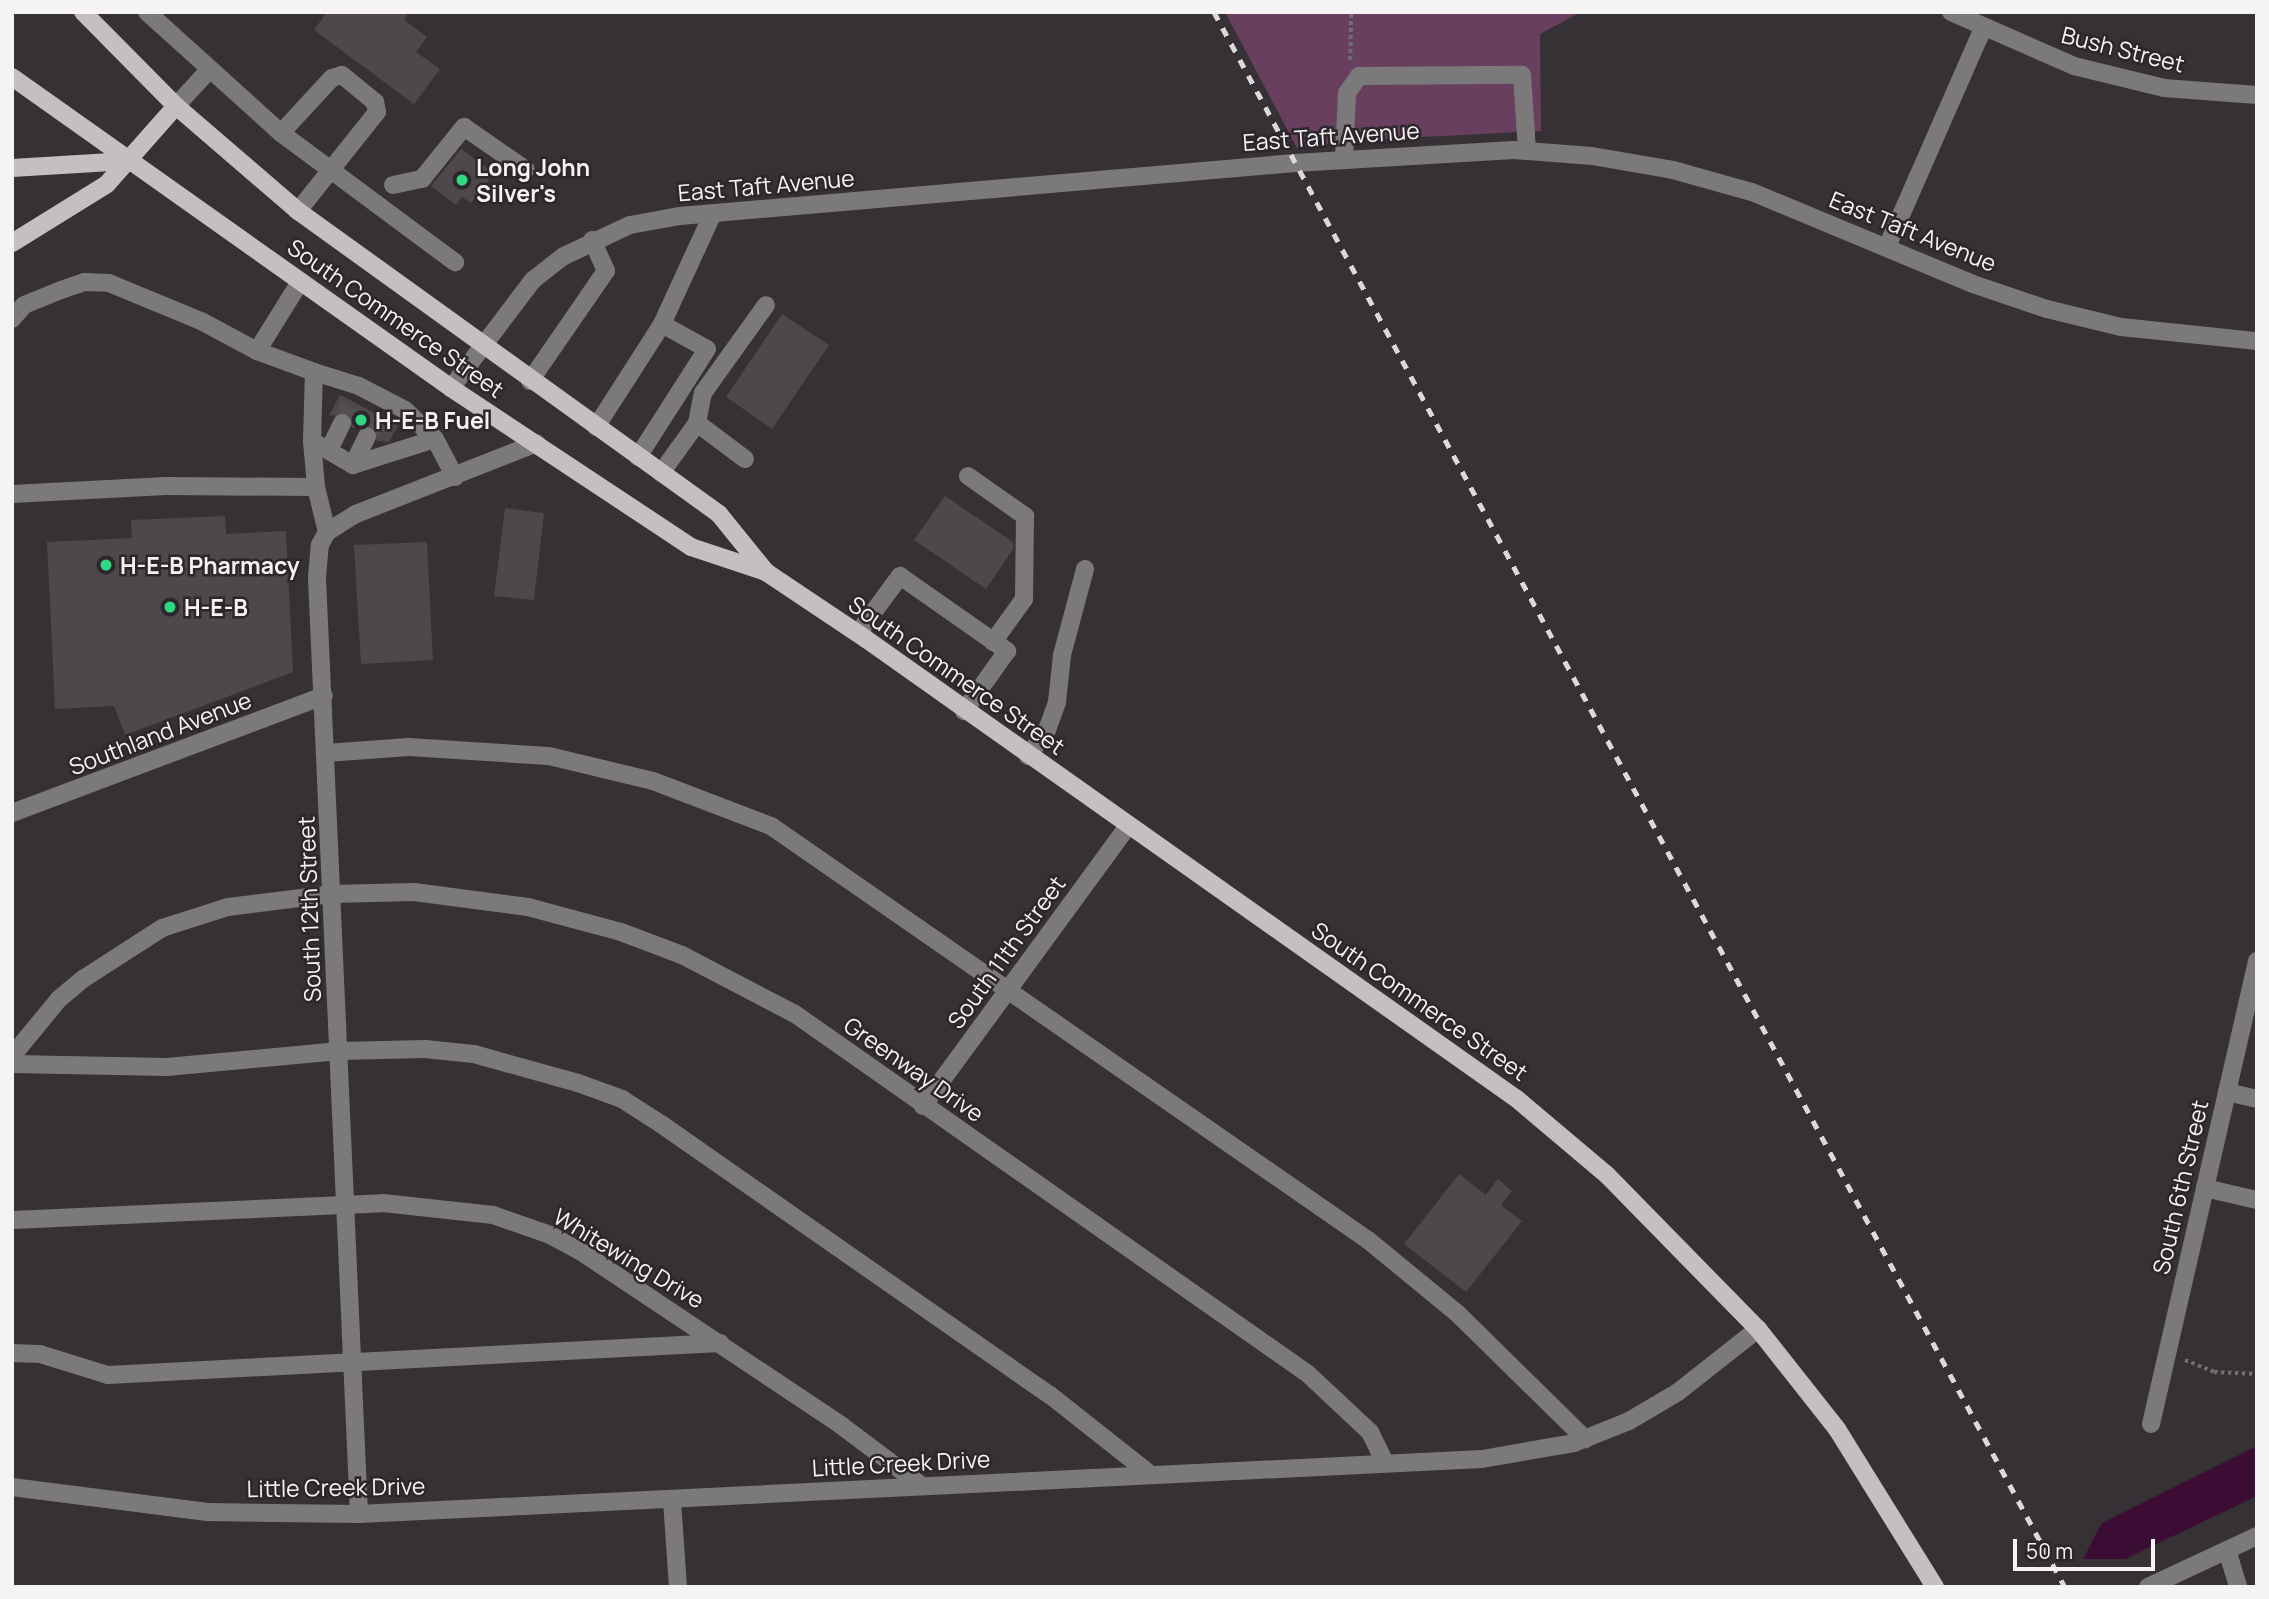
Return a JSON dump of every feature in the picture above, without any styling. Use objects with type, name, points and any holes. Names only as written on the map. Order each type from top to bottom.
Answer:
[{"type":"main road","name":"South Commerce Street","points":[[83,12],[176,106],[298,211],[481,347],[719,514],[766,572]]},
{"type":"main road","name":"South Commerce Street","points":[[12,78],[451,388],[691,547],[766,572],[858,633],[964,711],[1517,1099],[1607,1175],[1758,1329],[1837,1429],[1935,1587]]},
{"type":"main road","points":[[12,243],[107,184],[176,106]]},
{"type":"main road","points":[[12,168],[128,161]]},
{"type":"street","points":[[147,12],[209,70],[329,172],[455,262]]},
{"type":"street","name":"Bush Street","points":[[1951,12],[2074,66],[2164,88],[2257,95]]},
{"type":"street","points":[[1887,247],[1983,28]]},
{"type":"street","points":[[176,106],[209,70]]},
{"type":"street","points":[[281,133],[332,78],[342,75],[375,102],[377,112],[298,211]]},
{"type":"street","points":[[1344,159],[1347,93],[1359,76],[1522,75],[1527,151]]},
{"type":"street","points":[[393,185],[422,179],[464,127],[526,170]]},
{"type":"street","name":"East Taft Avenue","points":[[451,388],[533,281],[592,240],[630,225],[713,214],[1344,159],[1527,151],[1673,170],[1752,192],[1973,284],[2047,309],[2121,327],[2257,341]]},
{"type":"street","points":[[596,427],[662,324],[713,214]]},
{"type":"street","points":[[530,380],[606,271],[592,240]]},
{"type":"street","points":[[12,319],[24,306],[61,290],[84,282],[109,283],[203,322],[257,351],[314,372],[383,408],[405,410],[435,439],[455,477]]},
{"type":"street","points":[[257,351],[300,282]]},
{"type":"street","points":[[661,473],[697,423],[703,393],[766,305]]},
{"type":"street","points":[[638,457],[707,349],[662,324]]},
{"type":"street","points":[[314,372],[312,441],[316,487],[327,532],[356,514],[537,443]]},
{"type":"street","points":[[329,450],[342,423]]},
{"type":"street","points":[[697,423],[745,458]]},
{"type":"street","points":[[352,465],[367,436]]},
{"type":"street","points":[[352,465],[435,439]]},
{"type":"street","points":[[312,441],[352,465]]},
{"type":"street","points":[[968,476],[1025,516],[1024,598],[993,642]]},
{"type":"street","points":[[12,494],[166,486],[316,487]]},
{"type":"street","name":"South 12th Street","points":[[327,532],[317,561],[359,1514]]},
{"type":"street","points":[[1028,756],[1047,730],[1057,702],[1062,655],[1085,569]]},
{"type":"street","points":[[858,633],[900,576],[1007,651],[964,711]]},
{"type":"street","name":"Southland Avenue","points":[[12,813],[324,696]]},
{"type":"street","points":[[326,752],[410,747],[549,756],[601,766],[726,806],[804,846],[1368,1240],[1457,1313],[1585,1439]]},
{"type":"street","name":"South 11th Street","points":[[923,1106],[1128,825]]},
{"type":"street","name":"Greenway Drive","points":[[12,1056],[75,986],[162,928],[228,907],[333,894],[414,892],[528,907],[621,932],[682,955],[773,1002],[1308,1374],[1370,1432],[1384,1461]]},
{"type":"street","name":"South 6th Street","points":[[2151,1424],[2227,1092],[2249,1028],[2257,961]]},
{"type":"street","points":[[12,1064],[167,1067],[339,1051],[425,1049],[474,1054],[622,1099],[1039,1387],[1150,1474]]},
{"type":"street","points":[[2227,1092],[2257,1099]]},
{"type":"street","points":[[2205,1188],[2257,1200]]},
{"type":"street","name":"Whitewing Drive","points":[[12,1220],[409,1203],[464,1209],[550,1235],[720,1343],[922,1486]]},
{"type":"street","name":"Little Creek Drive","points":[[12,1487],[207,1512],[359,1514],[672,1501],[1384,1461],[1504,1457],[1585,1439],[1629,1421],[1678,1392],[1758,1329]]},
{"type":"street","points":[[12,1353],[40,1354],[108,1374],[353,1364],[720,1343]]},
{"type":"street","points":[[672,1501],[678,1587]]},
{"type":"street","points":[[2148,1587],[2257,1536]]},
{"type":"street","points":[[2227,1550],[2238,1587]]},
{"type":"path","points":[[1351,12],[1350,65],[1359,76]]},
{"type":"path","points":[[2168,1350],[2214,1372],[2257,1374]]},
{"type":"shaded area","points":[[1225,12],[1581,12],[1540,34],[1541,131],[1362,140],[1297,148]]},
{"type":"shaded area","points":[[2257,1446],[2257,1496],[2125,1559],[2083,1559],[2102,1523]]},
{"type":"building","points":[[327,12],[409,12],[404,20],[427,37],[416,52],[440,69],[414,104],[314,30]]},
{"type":"building","name":"Long John Silver's","points":[[461,149],[494,173],[471,203],[462,197],[456,205],[431,186]]},
{"type":"building","points":[[782,314],[829,345],[772,429],[726,397]]},
{"type":"building","name":"H-E-B Fuel","points":[[340,395],[398,425],[389,442],[377,441],[371,426],[352,428],[346,413],[329,416]]},
{"type":"building","points":[[945,496],[1013,542],[1013,549],[986,589],[914,540]]},
{"type":"building","points":[[505,508],[544,513],[534,600],[494,596]]},
{"type":"building","name":"H-E-B","points":[[225,516],[226,534],[286,531],[293,672],[125,735],[114,706],[55,709],[47,542],[132,538],[131,520]]},
{"type":"building","points":[[427,542],[433,660],[361,664],[354,545]]},
{"type":"building","points":[[1459,1174],[1486,1195],[1498,1179],[1512,1191],[1501,1205],[1522,1221],[1466,1292],[1404,1244]]},
{"type":"tunnel","points":[[342,423],[352,402]]},
{"type":"tunnel","points":[[367,436],[379,416]]},
{"type":"railway","points":[[1214,12],[2065,1587]]},
{"type":"place","name":"Long John Silver's","points":[[462,180]]},
{"type":"place","name":"H-E-B Fuel","points":[[361,420]]},
{"type":"place","name":"H-E-B Pharmacy","points":[[106,565]]},
{"type":"place","name":"H-E-B","points":[[170,607]]}]
